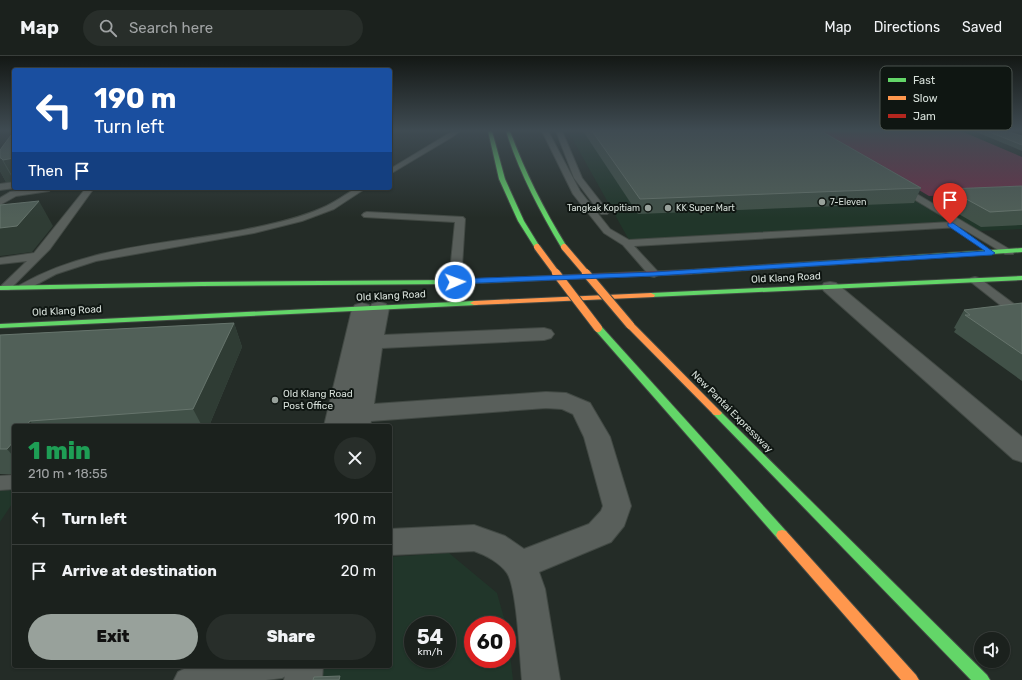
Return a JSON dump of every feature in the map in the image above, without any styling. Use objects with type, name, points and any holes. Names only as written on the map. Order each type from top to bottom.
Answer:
[{"type":"main road","points":[[497,160],[502,179],[521,221],[537,247],[598,328],[911,680]]},
{"type":"main road","name":"New Pantai Expressway","points":[[519,160],[525,178],[545,217],[564,246],[630,325],[982,680]]},
{"type":"main road","name":"Old Klang Road","points":[[2,289],[24,287],[38,288],[194,284],[455,282],[654,274],[1022,250]]},
{"type":"main road","name":"Old Klang Road","points":[[0,326],[182,316],[1022,278]]},
{"type":"main road","points":[[2,289],[38,288]]},
{"type":"street","points":[[830,287],[1022,452]]},
{"type":"street","points":[[348,420],[372,342],[370,308]]},
{"type":"street","points":[[348,420],[370,308]]},
{"type":"street","points":[[372,342],[544,334]]},
{"type":"street","points":[[348,420],[546,400],[566,401],[582,409],[597,437],[617,506],[614,517],[600,533],[520,565]]},
{"type":"street","points":[[392,542],[474,538],[494,545],[520,565],[529,589],[541,680]]},
{"type":"street","points":[[303,680],[306,668]]},
{"type":"lane","points":[[392,171],[410,160]]},
{"type":"lane","points":[[560,160],[576,192],[607,231],[626,243],[962,224]]},
{"type":"lane","points":[[571,160],[578,178],[626,243],[654,274]]},
{"type":"lane","points":[[0,187],[12,185]]},
{"type":"lane","points":[[992,253],[892,186],[962,224],[1009,252]]},
{"type":"lane","points":[[0,202],[12,194],[37,190]]},
{"type":"lane","points":[[2,289],[38,256],[88,190]]},
{"type":"lane","points":[[24,287],[41,276],[65,266],[103,256],[251,230],[290,221],[321,212],[359,190]]},
{"type":"lane","points":[[367,215],[460,219],[455,282]]},
{"type":"lane","points":[[0,261],[38,256]]},
{"type":"lane","points":[[974,280],[1020,314]]},
{"type":"lane","points":[[1001,314],[1020,314]]},
{"type":"lane","points":[[0,483],[12,482]]},
{"type":"lane","points":[[186,680],[268,668]]},
{"type":"shaded area","points":[[584,160],[851,160],[921,202],[1022,197],[1022,229],[979,231],[962,221],[629,240]]},
{"type":"shaded area","points":[[869,160],[1022,160],[1022,192],[929,196]]},
{"type":"shaded area","points":[[12,490],[12,504],[0,522],[0,491]]},
{"type":"shaded area","points":[[449,553],[497,593],[503,616],[464,616],[464,668],[512,668],[513,680],[319,680],[321,668],[392,668],[392,557]]},
{"type":"building","points":[[613,160],[872,160],[921,188],[640,199]]},
{"type":"building","points":[[1022,186],[1022,210],[990,212],[948,189]]},
{"type":"building","points":[[39,201],[17,226],[0,228],[0,205]]},
{"type":"building","points":[[1022,303],[1022,354],[965,315],[970,315],[964,310]]},
{"type":"building","points":[[234,323],[193,409],[30,421],[28,424],[12,424],[12,443],[7,449],[0,449],[0,335]]},
{"type":"building","points":[[340,676],[339,680],[313,680],[314,677]]},
{"type":"traffic: fast","points":[[497,160],[502,179],[521,221],[537,247]]},
{"type":"traffic: fast","points":[[519,160],[548,219],[564,247]]},
{"type":"traffic: fast","points":[[688,272],[1022,250]]},
{"type":"traffic: fast","points":[[0,288],[202,284],[455,282],[545,278]]},
{"type":"traffic: fast","points":[[651,295],[1022,278]]},
{"type":"traffic: fast","points":[[0,326],[474,303]]},
{"type":"traffic: fast","points":[[598,328],[782,535]]},
{"type":"traffic: fast","points":[[717,413],[982,680]]},
{"type":"traffic: slow","points":[[537,247],[598,328]]},
{"type":"traffic: slow","points":[[564,247],[630,325]]},
{"type":"traffic: slow","points":[[474,303],[651,295]]},
{"type":"traffic: slow","points":[[630,325],[717,413]]},
{"type":"traffic: slow","points":[[782,535],[911,680]]},
{"type":"traffic: jam","points":[[545,278],[688,272]]},
{"type":"place","name":"7-Eleven","points":[[822,202]]},
{"type":"place","name":"Tangkak Kopitiam","points":[[648,208]]},
{"type":"place","name":"KK Super Mart","points":[[668,208]]},
{"type":"place","name":"Old Klang Road Post Office","points":[[275,400]]},
{"type":"route","points":[[455,282],[654,274],[992,253],[950,224]]}]
